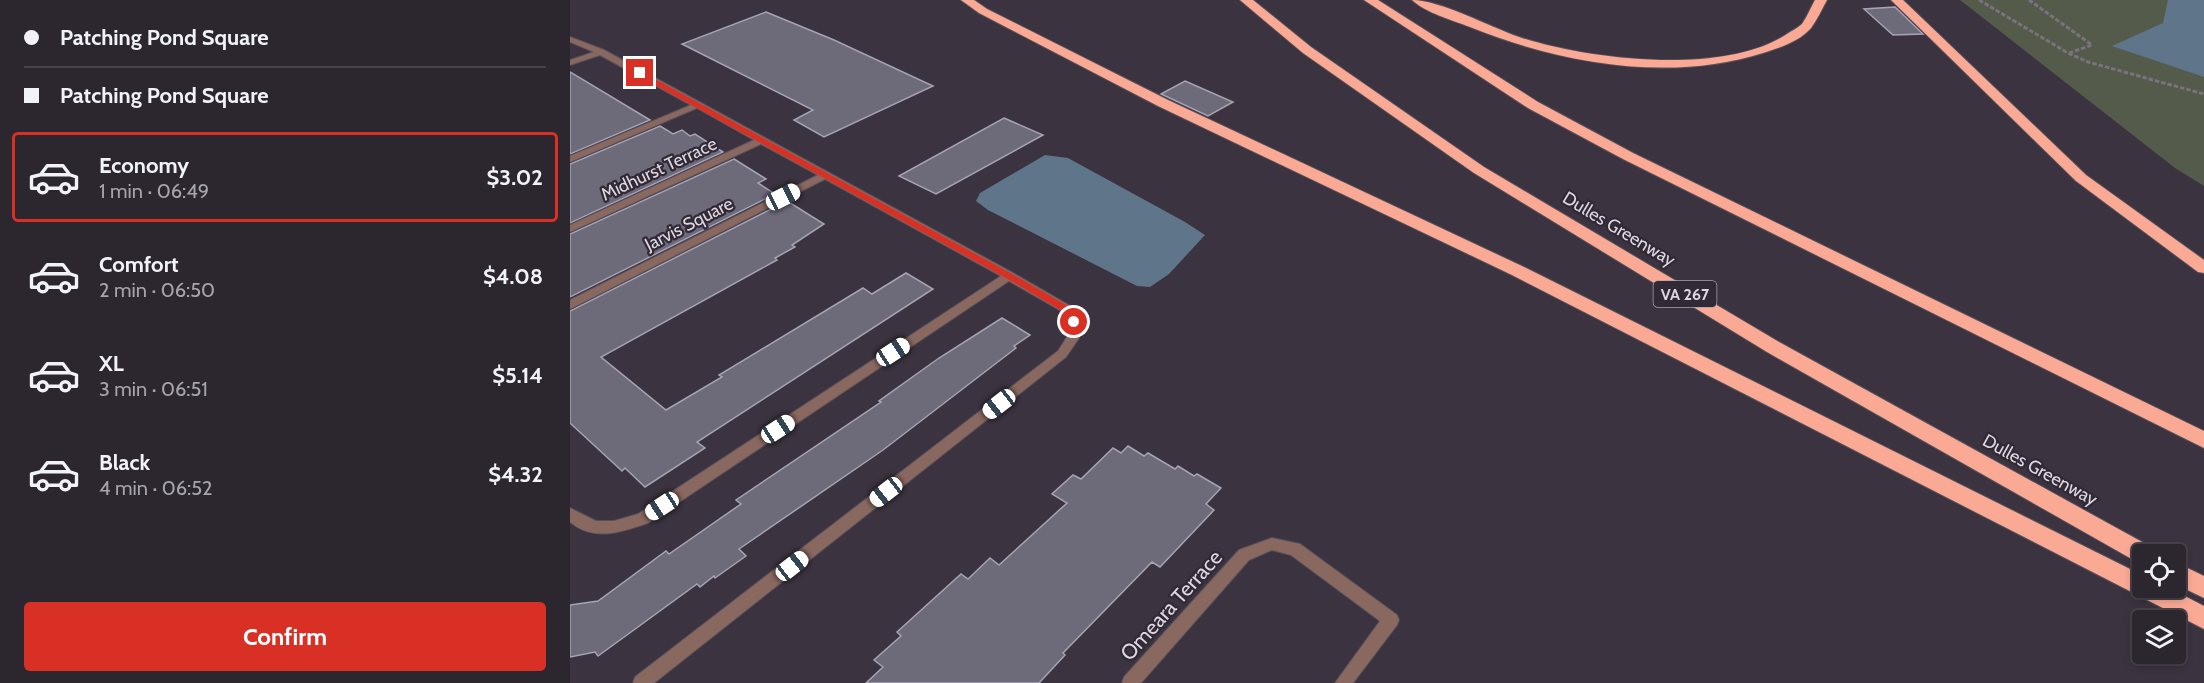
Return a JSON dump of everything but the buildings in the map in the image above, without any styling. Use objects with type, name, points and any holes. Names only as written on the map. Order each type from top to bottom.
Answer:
[{"type":"highway","points":[[967,0],[983,11],[1163,103],[1518,271],[2132,581]]},
{"type":"highway","name":"Dulles Greenway","points":[[1246,0],[1353,84],[1488,176],[1773,347],[2132,548]]},
{"type":"highway","points":[[1370,0],[1533,105],[1628,156],[2204,440]]},
{"type":"highway","points":[[1418,0],[1468,23],[1552,51],[1613,61],[1665,64],[1721,60],[1769,48],[1802,31],[1809,24],[1821,0]]},
{"type":"highway","points":[[1897,0],[2081,178],[2204,268]]},
{"type":"highway","points":[[2186,578],[2204,588]]},
{"type":"highway","points":[[2165,598],[2204,618]]},
{"type":"street","points":[[570,39],[601,52],[1009,276],[1068,310],[1074,322],[1073,338],[1062,354],[641,683]]},
{"type":"street","points":[[570,63],[601,52]]},
{"type":"street","points":[[570,159],[698,105]]},
{"type":"street","name":"Midhurst Terrace","points":[[570,229],[761,140]]},
{"type":"street","name":"Jarvis Square","points":[[570,305],[825,175]]},
{"type":"street","points":[[570,514],[579,523],[595,529],[618,528],[643,519],[1009,276]]},
{"type":"street","name":"Omeara Terrace","points":[[1130,683],[1244,555],[1272,544],[1295,549],[1391,620],[1343,683]]},
{"type":"path","points":[[1978,0],[2068,53],[2113,70],[2204,94]]},
{"type":"path","points":[[2029,0],[2092,45],[2068,53]]},
{"type":"green space","points":[[1960,0],[2204,0],[2204,186],[2175,168]]},
{"type":"water","points":[[2168,0],[2204,0],[2204,77],[2112,46],[2163,23]]},
{"type":"water","points":[[1045,155],[1068,158],[1205,235],[1169,274],[1150,287],[1137,286],[988,210],[976,201],[980,193]]},
{"type":"route","points":[[640,73],[1009,276],[1068,310],[1074,322]]}]
